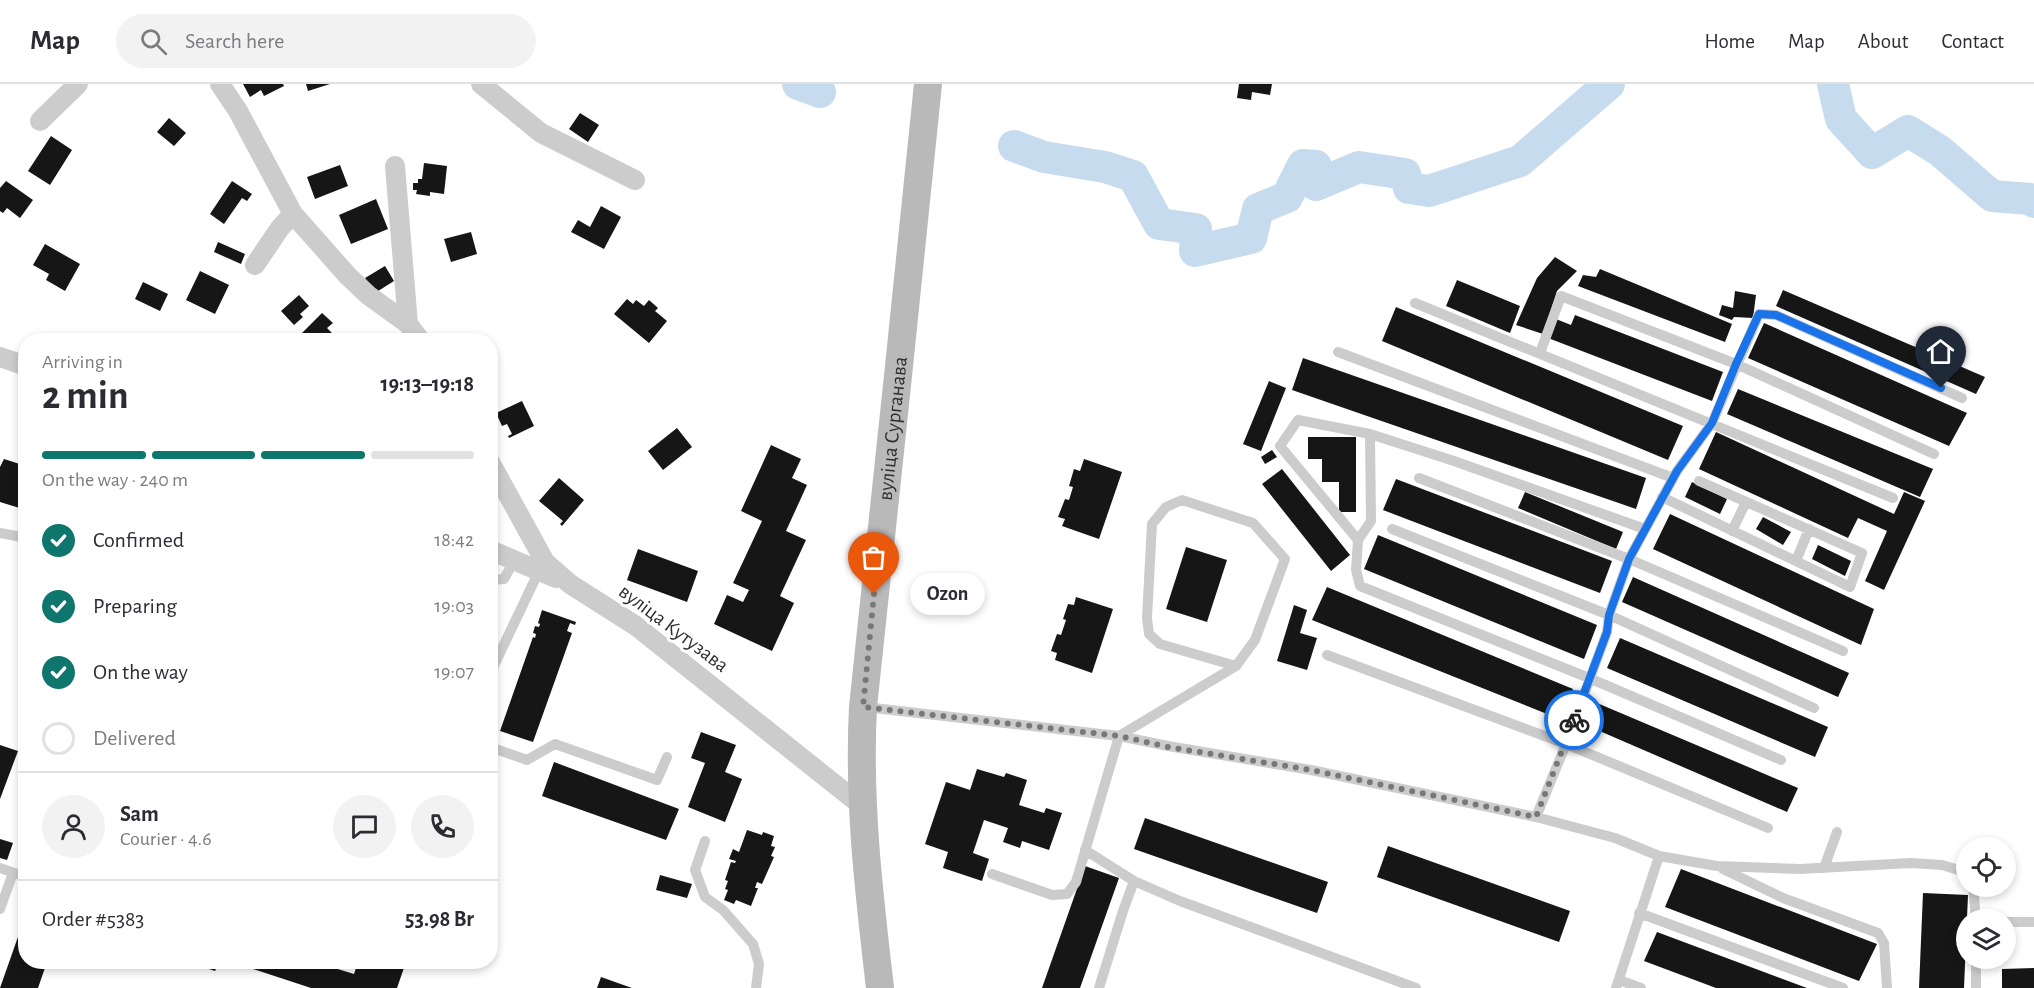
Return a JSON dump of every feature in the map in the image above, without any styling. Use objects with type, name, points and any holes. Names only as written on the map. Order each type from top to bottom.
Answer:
[{"type":"main road","name":"вуліца Сурганава","points":[[880,988],[869,898],[862,806],[861,744],[928,84]]},
{"type":"street","points":[[40,121],[78,84]]},
{"type":"street","points":[[220,84],[238,111],[293,214],[348,276],[408,324],[415,333]]},
{"type":"street","points":[[482,84],[541,133],[635,180]]},
{"type":"street","points":[[395,166],[408,324]]},
{"type":"street","points":[[255,265],[280,228],[293,214]]},
{"type":"street","points":[[0,357],[18,363]]},
{"type":"street","name":"вуліца Кутузава","points":[[498,477],[545,562],[570,584],[636,626],[862,806]]},
{"type":"street","points":[[498,554],[570,584]]},
{"type":"lane","points":[[1540,353],[1561,296],[1736,364],[1934,454]]},
{"type":"lane","points":[[1415,303],[1893,498]]},
{"type":"lane","points":[[1536,817],[1566,744],[1607,632],[1609,615],[1629,559],[1673,478],[1712,423],[1759,314],[1776,315],[1962,398]]},
{"type":"lane","points":[[1338,352],[1673,478]]},
{"type":"lane","points":[[1358,540],[1280,446],[1298,420],[1370,434],[1454,461],[1645,529]]},
{"type":"lane","points":[[1370,434],[1371,521],[1358,540],[1356,570],[1360,586],[1589,678],[1781,760]]},
{"type":"lane","points":[[1419,478],[1629,559],[1843,651]]},
{"type":"lane","points":[[1662,497],[1850,587],[1862,553],[1699,481]]},
{"type":"lane","points":[[992,874],[1052,896],[1067,894],[1076,882],[1119,736],[1236,666],[1255,640],[1285,559],[1253,523],[1182,500],[1166,507],[1152,525],[1147,618],[1149,634],[1160,644],[1236,666]]},
{"type":"lane","points":[[1732,531],[1746,502]]},
{"type":"lane","points":[[1392,529],[1609,615],[1814,708]]},
{"type":"lane","points":[[1796,561],[1809,530]]},
{"type":"lane","points":[[0,533],[18,536]]},
{"type":"lane","points":[[498,579],[504,579],[514,561]]},
{"type":"lane","points":[[498,657],[539,571]]},
{"type":"lane","points":[[1327,655],[1566,744],[1768,828]]},
{"type":"lane","points":[[863,707],[1119,736],[1168,747],[1311,770],[1536,817],[1616,838],[1659,856],[1717,866],[1761,869],[1911,863],[1942,865],[1956,869]]},
{"type":"lane","points":[[498,750],[527,760],[555,744],[657,780],[666,756]]},
{"type":"lane","points":[[1824,868],[1837,832]]},
{"type":"lane","points":[[705,841],[695,870],[705,897],[723,910],[753,944],[759,964],[756,988]]},
{"type":"lane","points":[[1085,850],[1134,881],[1180,901],[1416,988]]},
{"type":"lane","points":[[1641,988],[1617,984],[1659,856]]},
{"type":"lane","points":[[1717,866],[1783,898],[1878,933],[1884,943],[1887,988]]},
{"type":"lane","points":[[0,868],[18,875]]},
{"type":"lane","points":[[0,909],[13,873]]},
{"type":"lane","points":[[1099,988],[1134,881]]},
{"type":"lane","points":[[1640,913],[1843,988]]},
{"type":"lane","points":[[2016,922],[2034,922]]},
{"type":"lane","points":[[1976,969],[1977,988]]},
{"type":"building","points":[[243,84],[283,84],[284,86],[264,96],[261,90],[250,97]]},
{"type":"building","points":[[306,84],[330,84],[308,91]]},
{"type":"building","points":[[1239,84],[1272,84],[1270,95],[1252,92],[1251,100],[1237,98]]},
{"type":"building","points":[[580,113],[599,125],[588,142],[569,129]]},
{"type":"building","points":[[169,118],[186,133],[174,146],[157,132]]},
{"type":"building","points":[[51,136],[72,150],[50,185],[28,171]]},
{"type":"building","points":[[424,163],[447,166],[444,194],[430,192],[430,196],[416,194],[417,190],[413,190],[413,183],[418,183],[418,179],[422,179]]},
{"type":"building","points":[[340,165],[348,186],[315,199],[307,177]]},
{"type":"building","points":[[6,181],[33,200],[20,218],[7,208],[3,213],[0,211],[0,188]]},
{"type":"building","points":[[232,181],[252,194],[247,201],[242,198],[224,224],[210,214]]},
{"type":"building","points":[[376,199],[388,229],[351,244],[339,215]]},
{"type":"building","points":[[601,206],[621,217],[604,249],[571,232],[578,220],[590,227]]},
{"type":"building","points":[[471,232],[477,254],[451,262],[444,239]]},
{"type":"building","points":[[218,242],[245,254],[241,264],[214,252]]},
{"type":"building","points":[[45,244],[80,264],[65,291],[46,280],[49,274],[33,265]]},
{"type":"building","points":[[1555,257],[1577,271],[1557,291],[1543,334],[1516,325],[1537,278]]},
{"type":"building","points":[[385,266],[394,281],[375,293],[365,278]]},
{"type":"building","points":[[1600,269],[1732,324],[1725,342],[1578,286],[1583,275],[1596,277]]},
{"type":"building","points":[[200,271],[229,285],[215,314],[186,300]]},
{"type":"building","points":[[1457,280],[1520,306],[1510,333],[1446,306]]},
{"type":"building","points":[[143,282],[168,294],[160,311],[135,299]]},
{"type":"building","points":[[1783,290],[1985,377],[1976,394],[1776,306]]},
{"type":"building","points":[[1735,291],[1756,295],[1753,318],[1734,317],[1732,320],[1719,315],[1722,305],[1733,308]]},
{"type":"building","points":[[299,295],[309,306],[300,314],[303,317],[294,325],[281,311]]},
{"type":"building","points":[[627,299],[633,304],[636,300],[644,306],[649,300],[658,308],[655,311],[667,321],[649,343],[614,314]]},
{"type":"building","points":[[1396,307],[1683,426],[1668,460],[1382,341]]},
{"type":"building","points":[[322,313],[333,323],[327,328],[332,333],[302,333]]},
{"type":"building","points":[[1575,315],[1723,372],[1712,401],[1548,338],[1556,319],[1571,325]]},
{"type":"building","points":[[1764,323],[1967,413],[1949,446],[1748,358]]},
{"type":"building","points":[[1303,358],[1646,478],[1636,509],[1292,390]]},
{"type":"building","points":[[1269,381],[1286,388],[1261,451],[1243,444]]},
{"type":"building","points":[[1738,389],[1933,469],[1920,497],[1727,414]]},
{"type":"building","points":[[522,401],[534,426],[509,438],[508,436],[512,434],[507,424],[502,426],[498,412]]},
{"type":"building","points":[[677,428],[692,447],[663,470],[648,451]]},
{"type":"building","points":[[1716,432],[1894,514],[1904,492],[1925,501],[1884,590],[1865,581],[1887,531],[1858,518],[1848,538],[1699,469]]},
{"type":"building","points":[[1308,437],[1356,437],[1356,512],[1339,512],[1339,482],[1322,482],[1322,459],[1308,459]]},
{"type":"building","points":[[771,445],[801,459],[792,478],[807,485],[786,531],[806,540],[780,596],[794,603],[772,651],[714,624],[727,595],[743,602],[749,590],[733,583],[762,521],[741,511]]},
{"type":"building","points":[[1272,450],[1277,457],[1265,464],[1261,457]]},
{"type":"building","points":[[4,459],[18,463],[18,508],[0,502],[0,467]]},
{"type":"building","points":[[1084,459],[1122,472],[1099,539],[1062,526],[1065,519],[1058,517],[1065,499],[1069,500],[1073,487],[1069,486],[1074,469],[1080,471]]},
{"type":"building","points":[[1282,469],[1350,555],[1331,571],[1262,484]]},
{"type":"building","points":[[559,478],[584,500],[562,526],[560,524],[563,521],[539,501]]},
{"type":"building","points":[[1396,479],[1612,561],[1600,593],[1383,510]]},
{"type":"building","points":[[1692,482],[1727,499],[1720,514],[1685,497]]},
{"type":"building","points":[[1525,492],[1623,532],[1616,549],[1518,508]]},
{"type":"building","points":[[1670,514],[1874,609],[1861,645],[1653,549]]},
{"type":"building","points":[[1763,517],[1791,532],[1783,545],[1756,529]]},
{"type":"building","points":[[1378,535],[1597,625],[1584,659],[1364,569]]},
{"type":"building","points":[[1818,545],[1851,561],[1845,576],[1812,559]]},
{"type":"building","points":[[1186,547],[1227,560],[1207,622],[1166,609]]},
{"type":"building","points":[[638,549],[698,571],[687,602],[627,580]]},
{"type":"building","points":[[1633,577],[1849,673],[1838,697],[1622,602]]},
{"type":"building","points":[[1327,587],[1573,689],[1562,720],[1312,620]]},
{"type":"building","points":[[1076,597],[1113,609],[1092,673],[1055,660],[1057,653],[1051,651],[1057,634],[1061,635],[1068,604],[1074,605]]},
{"type":"building","points":[[1294,605],[1307,610],[1300,633],[1317,638],[1307,670],[1277,661]]},
{"type":"building","points":[[542,610],[576,622],[575,625],[570,623],[567,631],[572,633],[533,742],[500,731],[533,637],[535,638],[536,634],[533,633],[535,626],[539,627]]},
{"type":"building","points":[[1620,638],[1828,727],[1815,757],[1607,668]]},
{"type":"building","points":[[1597,703],[1798,788],[1787,812],[1588,726]]},
{"type":"building","points":[[701,732],[736,745],[725,772],[742,779],[725,822],[688,807],[705,763],[691,758]]},
{"type":"building","points":[[0,745],[18,751],[0,799]]},
{"type":"building","points":[[554,762],[679,809],[666,840],[542,796]]},
{"type":"building","points":[[977,769],[1004,777],[1006,773],[1027,780],[1019,805],[1044,813],[1046,808],[1062,813],[1049,850],[1022,841],[1020,848],[1003,842],[1008,828],[984,820],[973,853],[989,859],[982,881],[943,868],[948,852],[925,844],[946,782],[970,790]]},
{"type":"building","points":[[1145,818],[1328,882],[1317,913],[1134,849]]},
{"type":"building","points":[[747,830],[774,836],[771,846],[775,847],[771,856],[774,857],[762,884],[757,882],[755,888],[758,888],[751,906],[736,900],[734,904],[724,900],[728,890],[725,889],[728,881],[725,880],[731,862],[736,861],[729,859],[733,849],[739,852]]},
{"type":"building","points":[[0,839],[13,843],[7,860],[0,858]]},
{"type":"building","points":[[1388,846],[1570,911],[1559,942],[1377,877]]},
{"type":"building","points":[[1085,866],[1119,878],[1080,988],[1042,988]]},
{"type":"building","points":[[1681,869],[1877,944],[1859,981],[1665,907]]},
{"type":"building","points":[[660,875],[692,884],[687,898],[656,890]]},
{"type":"building","points":[[1923,893],[1968,897],[1967,909],[1956,909],[1956,969],[1965,969],[1964,988],[1919,988]]},
{"type":"building","points":[[1657,932],[1807,988],[1716,988],[1644,961]]},
{"type":"building","points":[[18,937],[18,969],[45,969],[38,988],[0,988]]},
{"type":"building","points":[[2034,968],[2034,988],[2002,988],[2002,969]]},
{"type":"building","points":[[253,969],[338,969],[354,974],[356,969],[404,969],[397,988],[311,988]]},
{"type":"building","points":[[601,977],[632,988],[597,988]]},
{"type":"waterway","points":[[798,84],[820,92]]},
{"type":"waterway","points":[[1014,146],[1044,157],[1105,167],[1133,176],[1159,224],[1196,229],[1195,251],[1251,238],[1258,209],[1287,197],[1303,165],[1316,166],[1316,185],[1359,167],[1405,174],[1409,188],[1429,191],[1520,161],[1609,84]]},
{"type":"waterway","points":[[1833,84],[1841,119],[1872,153],[1908,131],[1940,151],[1992,196],[2030,199],[2034,202]]},
{"type":"way so far","points":[[874,594],[863,707],[1119,736],[1168,747],[1311,770],[1536,817],[1574,720]]},
{"type":"place","name":"Ozon","points":[[874,594]]},
{"type":"route","points":[[1574,720],[1607,632],[1609,615],[1629,559],[1677,471],[1712,423],[1759,314],[1776,315],[1941,388]]}]
